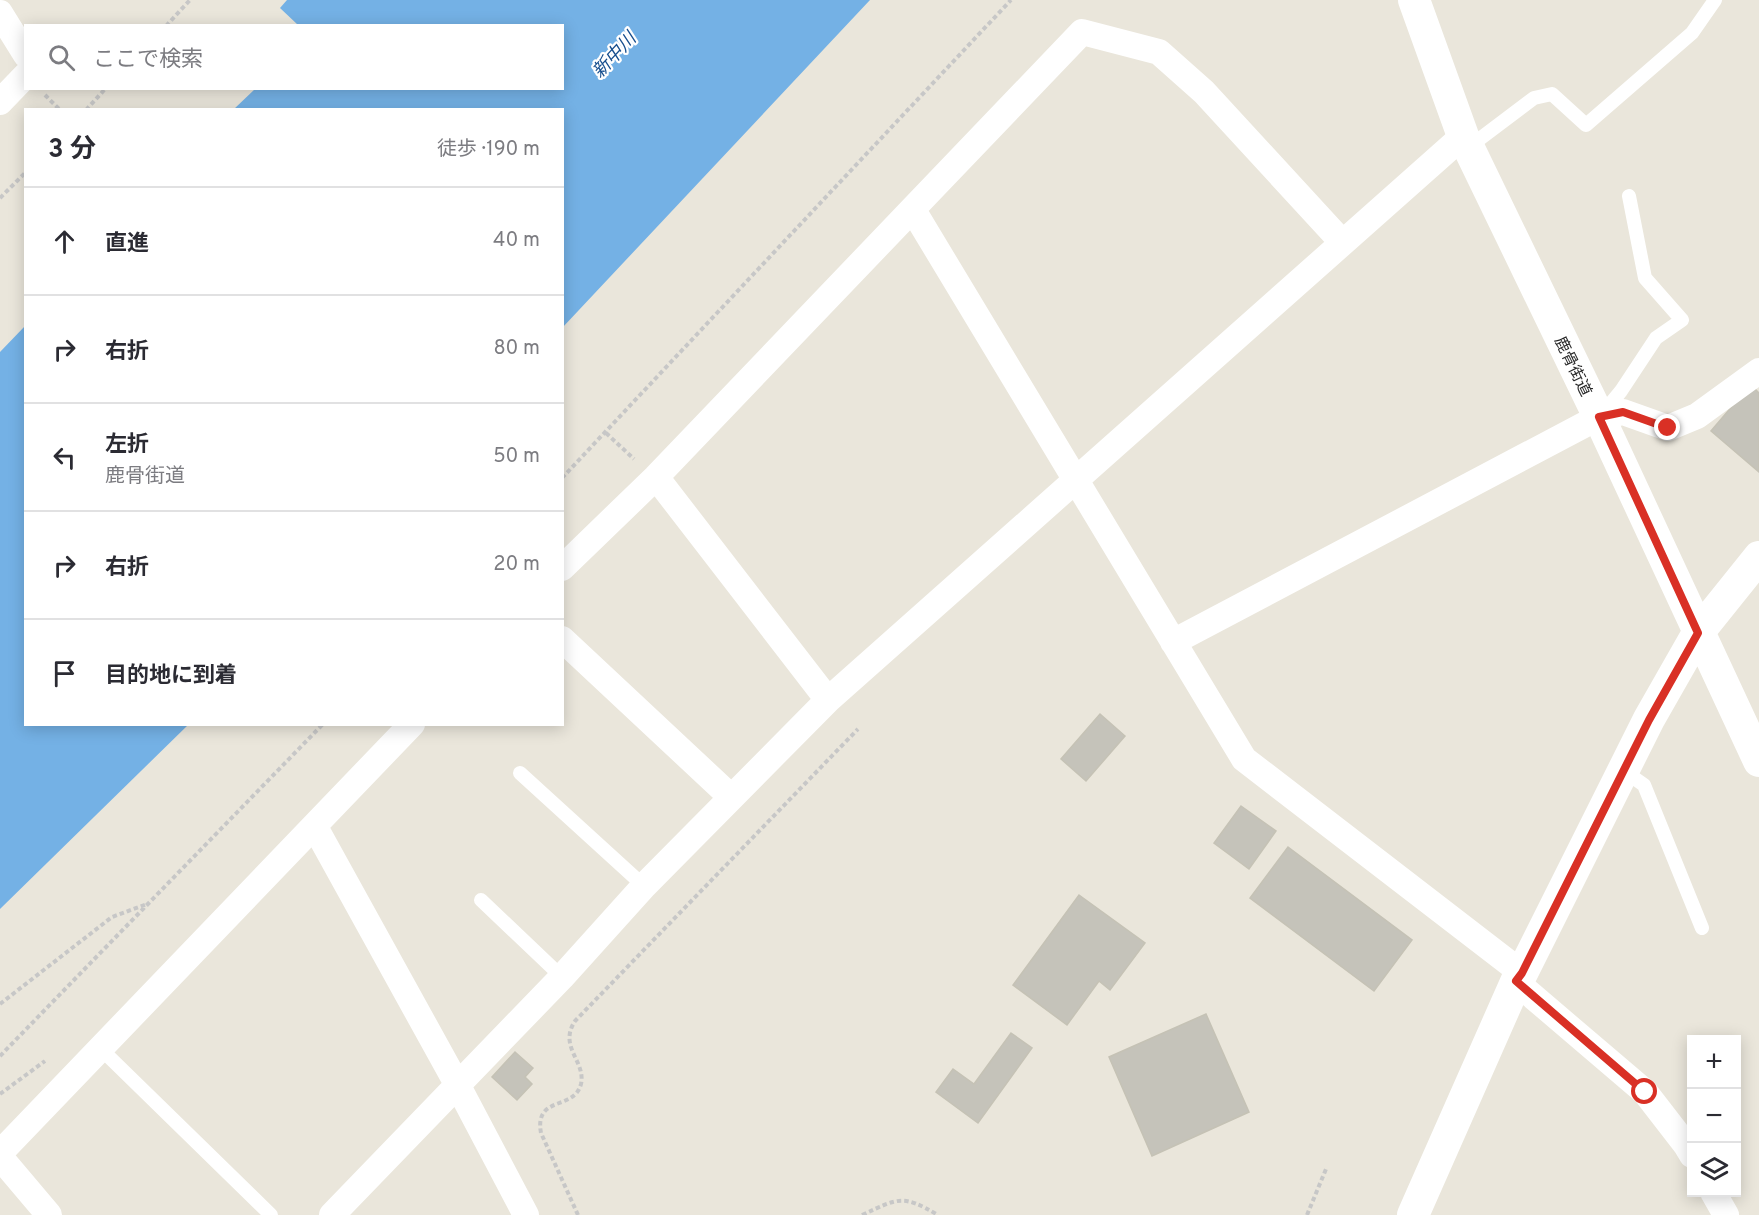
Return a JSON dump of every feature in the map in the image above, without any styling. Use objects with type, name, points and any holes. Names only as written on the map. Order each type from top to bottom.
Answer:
[{"type":"street","name":"鹿骨街道","points":[[1414,0],[1466,141],[1599,417],[1698,633],[1753,730],[1759,761]]},
{"type":"street","points":[[0,13],[24,52]]},
{"type":"street","points":[[564,566],[646,469],[913,210],[1082,32],[1160,52],[1204,92],[1342,242]]},
{"type":"street","points":[[0,102],[24,77]]},
{"type":"street","points":[[332,1215],[562,977],[644,886],[828,700],[1342,242],[1466,141]]},
{"type":"street","points":[[913,210],[1244,759],[1519,977],[1645,1092],[1687,1147]]},
{"type":"street","points":[[1173,642],[1599,417],[1623,412],[1668,428],[1697,416],[1759,371]]},
{"type":"street","points":[[646,469],[828,700]]},
{"type":"street","points":[[1413,1215],[1519,977],[1649,720],[1698,633],[1759,557]]},
{"type":"street","points":[[564,641],[731,797]]},
{"type":"street","points":[[50,1215],[0,1155],[410,726]]},
{"type":"street","points":[[315,827],[457,1084],[526,1215]]},
{"type":"street","points":[[1716,1197],[1726,1215]]},
{"type":"lane","points":[[1466,141],[1534,98],[1552,94],[1586,125],[1692,33],[1715,0]]},
{"type":"lane","points":[[1599,417],[1621,391],[1656,338],[1682,320],[1645,278],[1629,196]]},
{"type":"lane","points":[[1624,771],[1644,785],[1702,928]]},
{"type":"lane","points":[[520,773],[644,886]]},
{"type":"lane","points":[[481,900],[562,977]]},
{"type":"lane","points":[[101,1049],[272,1215]]},
{"type":"path","points":[[168,24],[190,0]]},
{"type":"path","points":[[564,476],[1011,0]]},
{"type":"path","points":[[40,90],[58,108]]},
{"type":"path","points":[[88,108],[104,90]]},
{"type":"path","points":[[0,198],[24,174]]},
{"type":"path","points":[[606,433],[646,469]]},
{"type":"path","points":[[0,1056],[321,726]]},
{"type":"path","points":[[579,1215],[541,1133],[539,1121],[542,1113],[549,1107],[567,1099],[580,1086],[582,1077],[568,1039],[569,1030],[575,1021],[858,729]]},
{"type":"path","points":[[0,1004],[112,917],[150,902]]},
{"type":"path","points":[[1307,1215],[1326,1169]]},
{"type":"path","points":[[862,1215],[889,1202],[903,1200],[915,1202],[938,1215]]},
{"type":"water","name":"新中川","points":[[287,0],[870,0],[564,326],[564,108],[235,108],[254,90],[564,90],[564,24],[297,24],[280,8]]},
{"type":"water","points":[[24,327],[24,726],[187,726],[0,909],[0,352]]},
{"type":"building","points":[[1755,389],[1759,393],[1759,472],[1711,431],[1740,397]]},
{"type":"building","points":[[1100,714],[1125,736],[1086,781],[1061,759]]},
{"type":"building","points":[[1241,806],[1276,831],[1249,869],[1214,843]]},
{"type":"building","points":[[1288,847],[1412,940],[1374,991],[1250,898]]},
{"type":"building","points":[[1079,895],[1145,943],[1110,990],[1099,981],[1067,1025],[1013,985]]},
{"type":"building","points":[[1206,1014],[1249,1112],[1152,1156],[1109,1057]]},
{"type":"building","points":[[1011,1033],[1032,1048],[978,1123],[936,1092],[953,1069],[974,1084]]},
{"type":"building","points":[[515,1052],[533,1068],[525,1077],[532,1084],[517,1100],[492,1077]]},
{"type":"route","points":[[1645,1092],[1516,981],[1649,720],[1698,633],[1599,417],[1623,412],[1668,428]]}]
